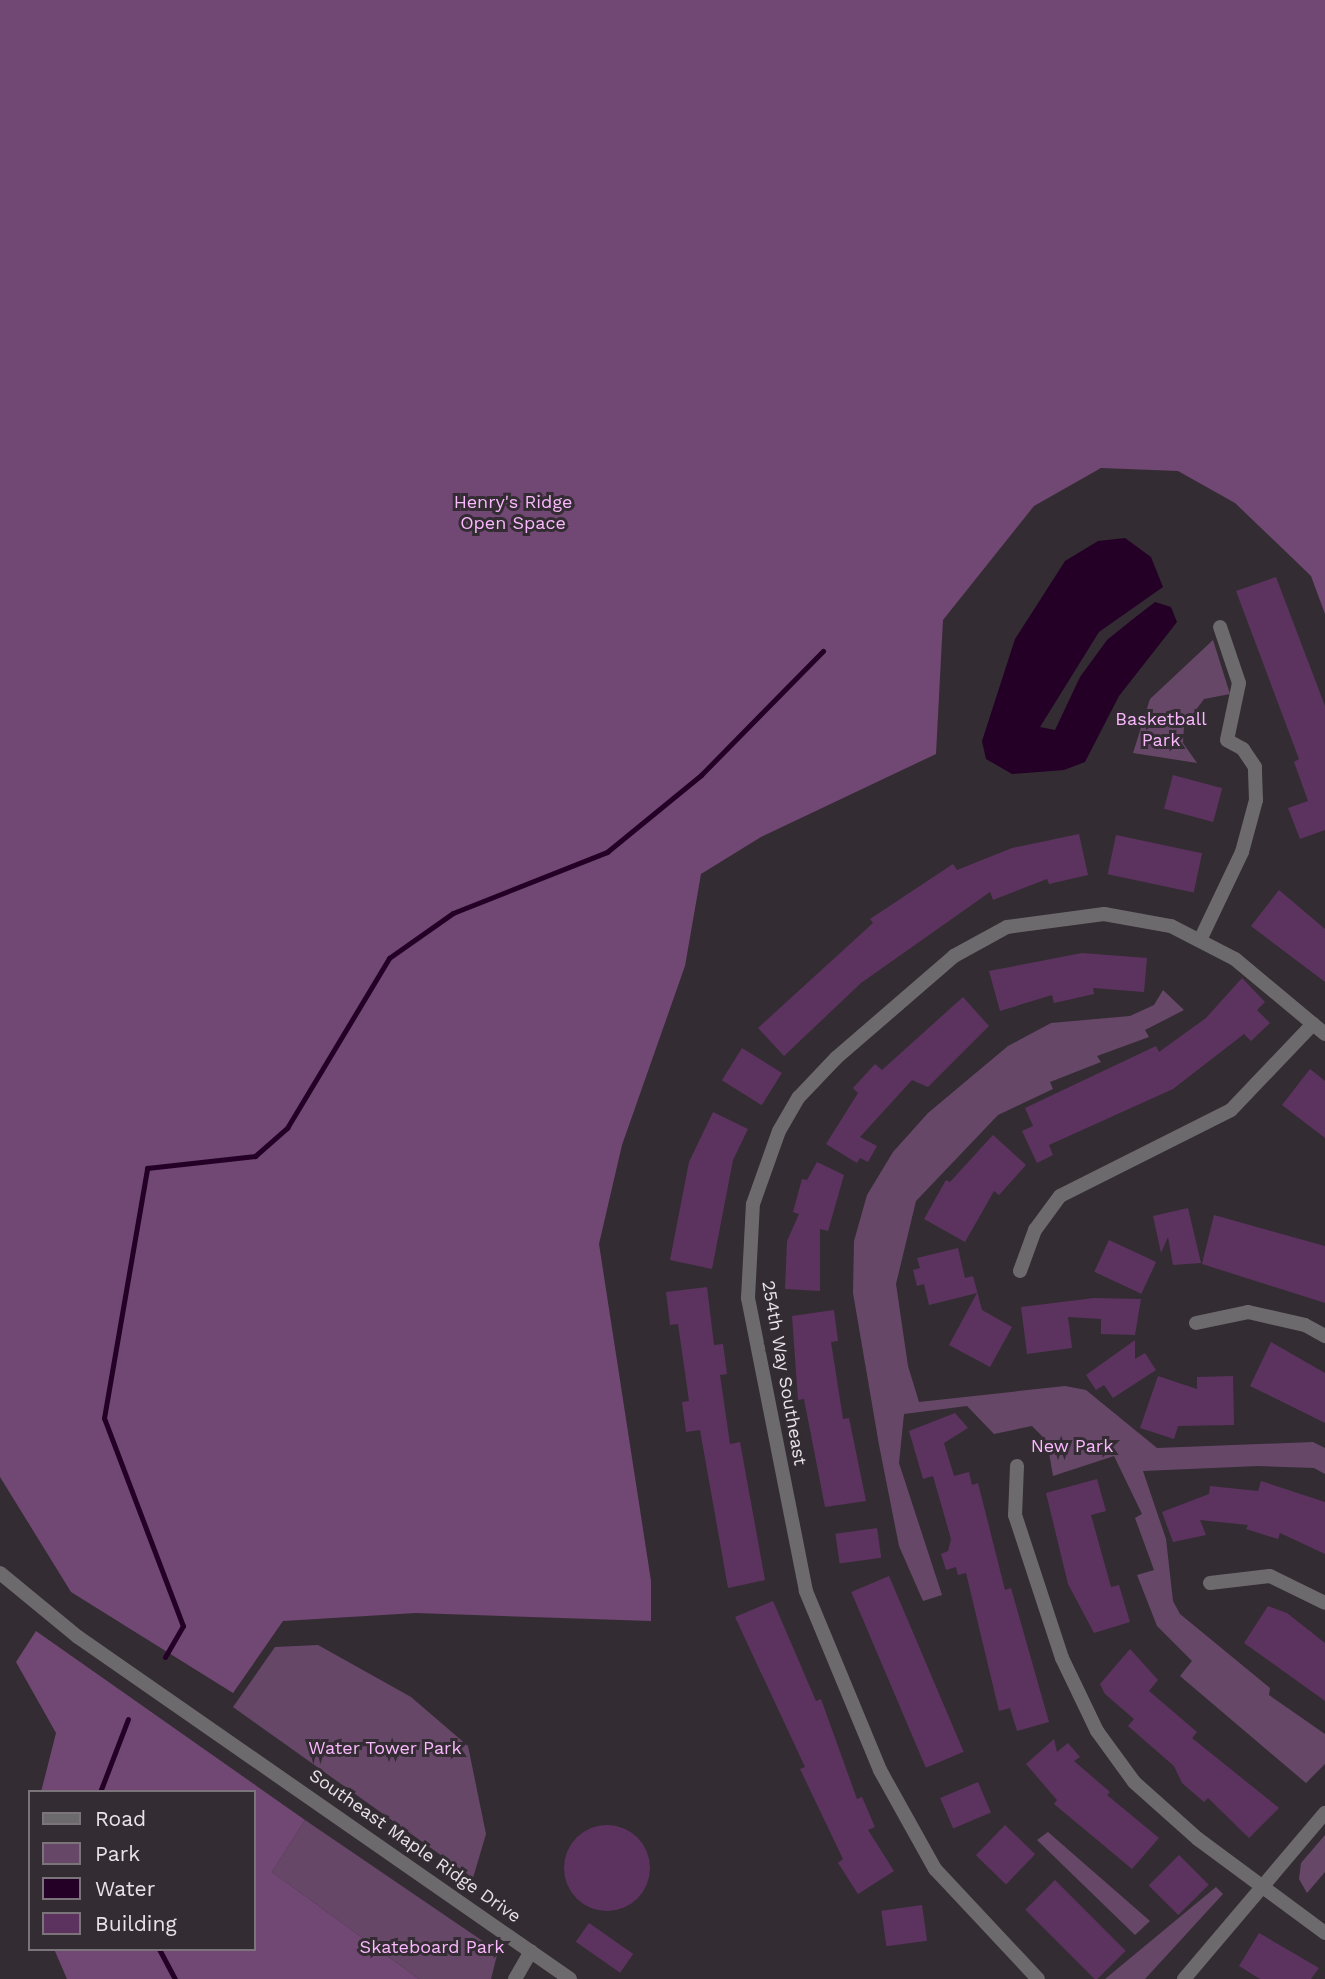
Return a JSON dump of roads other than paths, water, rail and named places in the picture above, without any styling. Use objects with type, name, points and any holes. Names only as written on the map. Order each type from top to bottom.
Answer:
[{"type":"street","points":[[1201,938],[1242,852],[1256,800],[1255,767],[1227,740],[1239,683],[1220,627]]},
{"type":"street","name":"254th Way Southeast","points":[[1038,1979],[935,1869],[880,1770],[806,1591],[748,1298],[747,1245],[765,1166],[799,1097],[836,1058],[976,941],[1035,920],[1104,914],[1132,916],[1201,938],[1325,1034]]},
{"type":"street","points":[[1020,1271],[1035,1230],[1060,1196],[1231,1110],[1313,1024]]},
{"type":"street","points":[[1196,1323],[1248,1312],[1305,1325],[1325,1336]]},
{"type":"street","points":[[1017,1466],[1015,1515],[1083,1708],[1134,1782],[1259,1890],[1325,1933]]},
{"type":"street","name":"Southeast Maple Ridge Drive","points":[[0,1573],[88,1644],[570,1979]]},
{"type":"street","points":[[1210,1583],[1270,1576],[1325,1603]]},
{"type":"street","points":[[1184,1979],[1325,1813]]},
{"type":"street","points":[[515,1979],[531,1951]]},
{"type":"water","points":[[1125,538],[1151,557],[1163,587],[1099,632],[1040,727],[1055,730],[1080,677],[1107,640],[1155,602],[1171,607],[1177,622],[1119,696],[1085,762],[1064,770],[1012,774],[986,759],[982,741],[1015,639],[1065,561],[1098,541]]},
{"type":"waterway","points":[[165,1657],[183,1626],[104,1418],[147,1168],[255,1156],[287,1128],[389,958],[453,913],[607,852],[701,775],[823,651]]},
{"type":"waterway","points":[[101,1790],[128,1719]]},
{"type":"waterway","points":[[160,1951],[175,1979]]},
{"type":"park label","name":"Henry's Ridge Open Space","points":[[513,513]]},
{"type":"park label","name":"Basketball Park","points":[[1161,730]]},
{"type":"park label","name":"New Park","points":[[1072,1446]]},
{"type":"park label","name":"Water Tower Park","points":[[385,1748]]},
{"type":"park label","name":"Skateboard Park","points":[[432,1947]]}]
